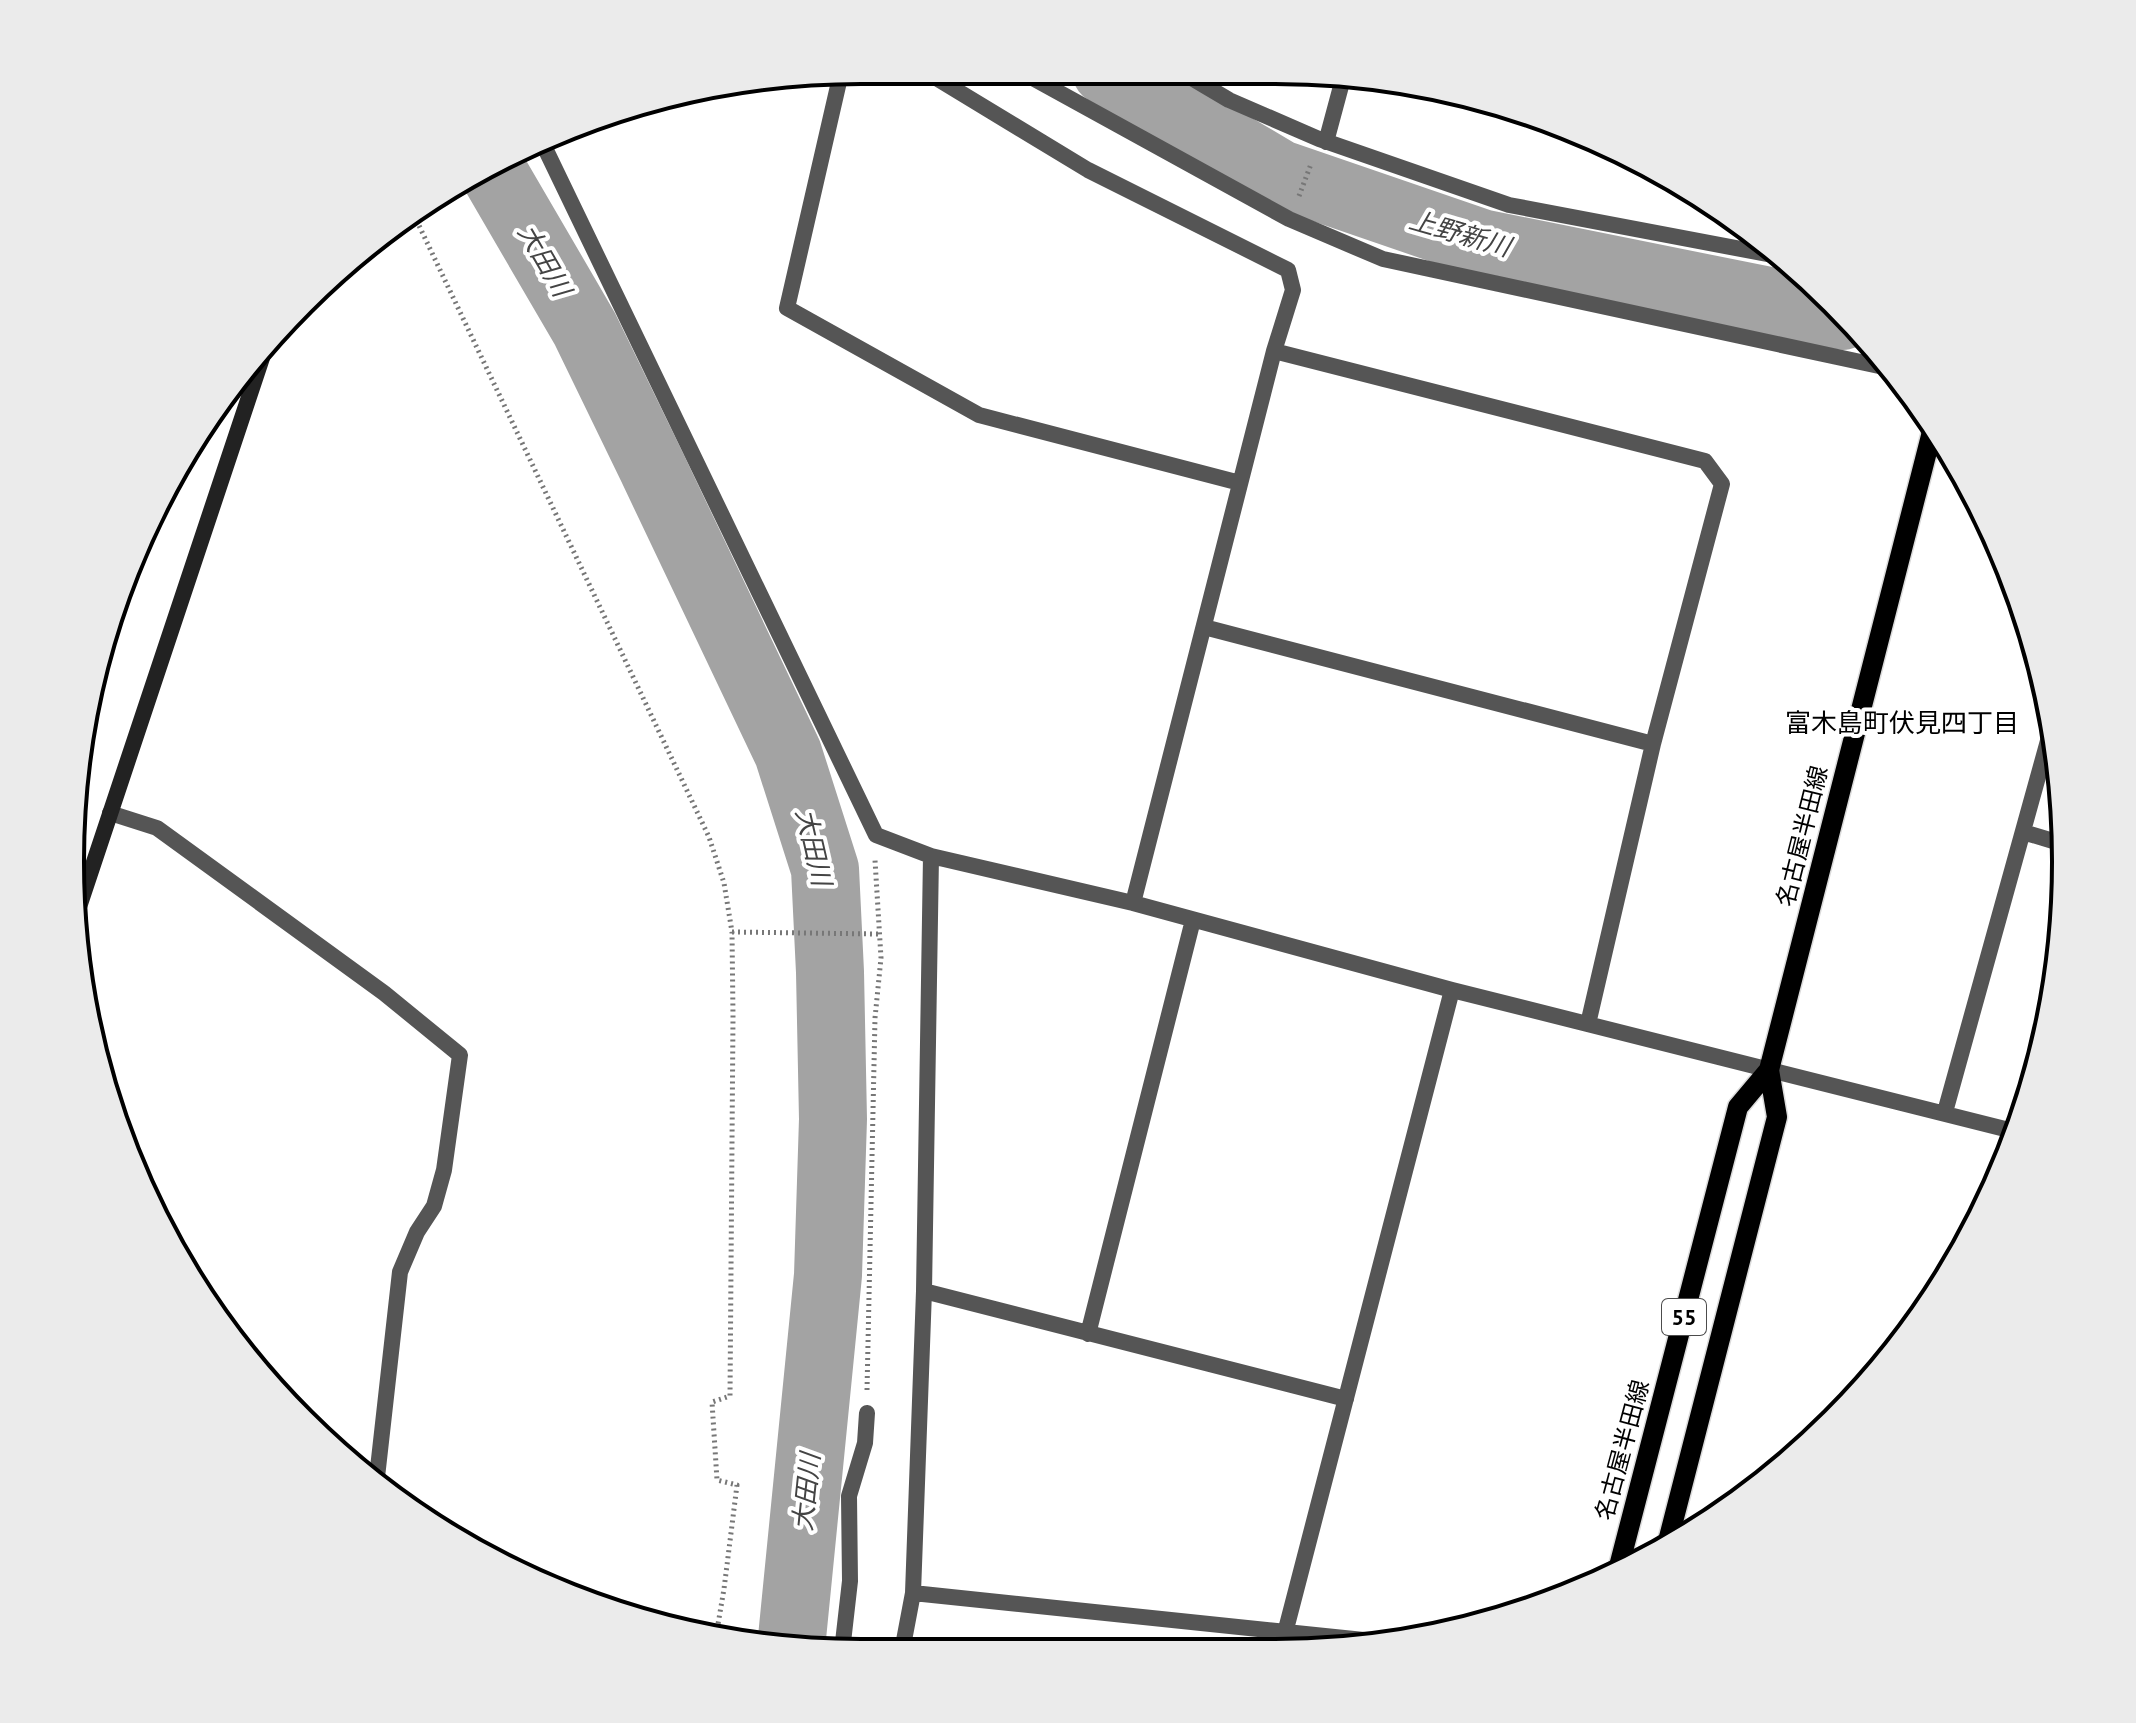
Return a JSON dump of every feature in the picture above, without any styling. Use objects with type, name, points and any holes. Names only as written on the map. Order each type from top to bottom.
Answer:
[{"type":"main road","name":"名古屋半田線","points":[[1671,1530],[1777,1117],[1769,1070],[1929,443]]},
{"type":"main road","name":"名古屋半田線","points":[[1621,1557],[1738,1107],[1769,1070]]},
{"type":"street","points":[[946,84],[1088,170],[1288,270],[1293,290],[1274,351],[1133,903]]},
{"type":"street","points":[[1044,84],[1289,219],[1383,259],[1872,364]]},
{"type":"street","points":[[1202,84],[1229,100],[1326,142],[1509,205],[1756,252]]},
{"type":"street","points":[[838,85],[787,308],[979,415],[1240,483]]},
{"type":"street","points":[[1326,142],[1341,88]]},
{"type":"street","points":[[546,151],[876,835],[931,856],[1133,903],[1452,990],[2004,1129]]},
{"type":"street","points":[[1274,351],[1705,461],[1722,484],[1653,744],[1588,1024]]},
{"type":"street","points":[[85,889],[257,374]]},
{"type":"street","points":[[1204,627],[1653,744]]},
{"type":"street","points":[[1945,1112],[2044,755]]},
{"type":"street","points":[[110,813],[157,828],[384,993],[460,1055],[444,1170],[434,1206],[417,1232],[400,1272],[378,1470]]},
{"type":"street","points":[[2023,832],[2051,840]]},
{"type":"street","points":[[904,1639],[913,1593],[924,1291],[931,856]]},
{"type":"street","points":[[1088,1334],[1193,920]]},
{"type":"street","points":[[1285,1633],[1452,990]]},
{"type":"street","points":[[924,1291],[1346,1399]]},
{"type":"street","points":[[843,1638],[850,1581],[849,1496],[865,1443],[867,1413]]},
{"type":"street","points":[[913,1593],[1327,1637]]},
{"type":"path","points":[[1289,219],[1314,158]]},
{"type":"path","points":[[418,224],[709,837],[724,883],[732,932],[730,1396],[712,1402],[717,1480],[737,1485],[718,1625]]},
{"type":"path","points":[[867,1413],[875,1018],[881,958],[876,835]]},
{"type":"path","points":[[732,932],[879,934]]},
{"type":"waterway","name":"上野新川","points":[[1128,84],[1280,174],[1481,243],[1824,312]]},
{"type":"waterway","name":"大田川","points":[[496,176],[585,329],[788,753],[825,869],[833,1119],[828,1275],[792,1635]]},
{"type":"district","name":"富木島町伏見四丁目","points":[[1902,722]]}]
